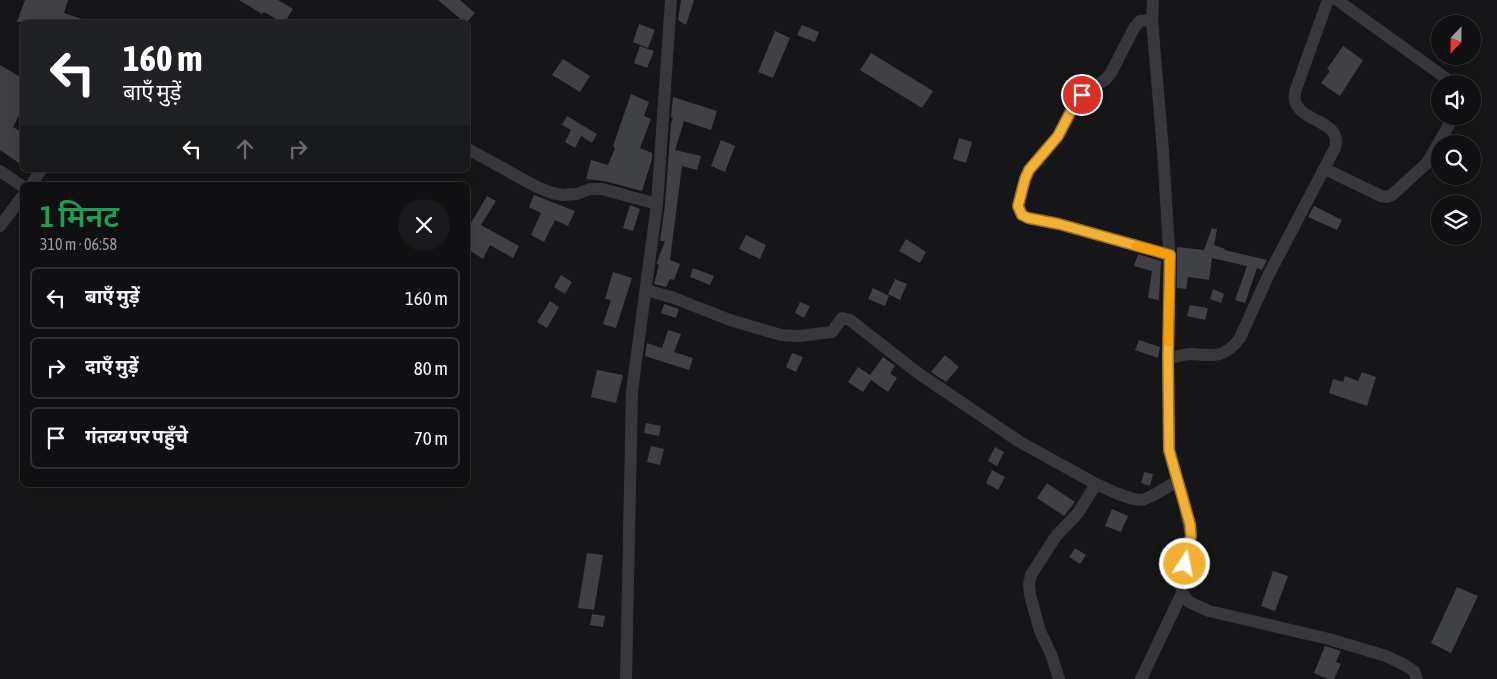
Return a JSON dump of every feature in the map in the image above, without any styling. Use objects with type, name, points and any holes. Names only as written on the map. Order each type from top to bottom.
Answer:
[{"type":"street","points":[[626,679],[632,392],[657,204],[671,0]]},
{"type":"street","points":[[1153,0],[1152,20],[1164,150],[1170,255],[1169,450],[1190,524],[1191,536],[1181,584],[1182,593],[1189,602],[1209,611],[1329,639],[1386,656],[1414,671],[1417,679]]},
{"type":"street","points":[[1168,358],[1189,354],[1217,355],[1227,352],[1234,347],[1240,338],[1268,276],[1335,148],[1337,136],[1334,132],[1297,106],[1294,98],[1328,0]]},
{"type":"street","points":[[1337,0],[1441,75]]},
{"type":"street","points":[[1152,20],[1140,21],[1134,28],[1106,80],[1077,100],[1058,136],[1029,170],[1018,206],[1022,215],[1028,218],[1059,224],[1170,255]]},
{"type":"street","points":[[1325,169],[1381,196],[1387,197],[1392,195],[1427,163],[1449,125]]},
{"type":"street","points":[[470,150],[537,187],[552,193],[563,195],[577,194],[590,189],[602,189],[657,204]]},
{"type":"street","points":[[0,171],[20,185]]},
{"type":"street","points":[[0,226],[20,199]]},
{"type":"street","points":[[646,290],[748,326],[792,336],[828,333],[835,329],[842,318],[850,320],[918,373],[1020,442],[1096,484],[1133,499],[1142,500],[1178,481]]},
{"type":"street","points":[[1058,679],[1051,654],[1040,630],[1030,595],[1029,584],[1031,575],[1056,536],[1078,513],[1096,484]]},
{"type":"street","points":[[1141,679],[1182,593]]},
{"type":"building","points":[[25,0],[68,0],[64,13],[85,20],[20,20],[20,22],[17,22]]},
{"type":"building","points":[[239,0],[278,0],[293,9],[286,20],[278,20],[264,12],[262,14]]},
{"type":"building","points":[[438,0],[460,0],[475,13],[469,20],[462,20]]},
{"type":"building","points":[[681,0],[694,0],[686,25],[678,20]]},
{"type":"building","points":[[639,24],[655,30],[648,48],[633,42]]},
{"type":"building","points":[[802,25],[819,32],[815,42],[797,35]]},
{"type":"building","points":[[775,31],[790,38],[773,78],[758,72]]},
{"type":"building","points":[[640,46],[654,51],[647,68],[634,63]]},
{"type":"building","points":[[1343,46],[1363,60],[1340,96],[1321,83],[1330,71],[1327,69]]},
{"type":"building","points":[[871,53],[933,91],[922,108],[860,70]]},
{"type":"building","points":[[563,59],[590,76],[580,92],[552,75]]},
{"type":"building","points":[[0,65],[20,77],[20,113],[13,127],[20,131],[20,164],[0,150]]},
{"type":"building","points":[[631,94],[649,102],[644,116],[651,119],[640,148],[652,153],[652,159],[642,191],[604,181],[586,179],[591,160],[608,165]]},
{"type":"building","points":[[673,97],[717,111],[711,130],[684,121],[675,150],[701,156],[697,170],[682,166],[670,260],[680,264],[674,280],[670,279],[666,287],[654,284],[659,265],[657,262],[665,241],[660,241],[673,117],[671,117]]},
{"type":"building","points":[[567,116],[597,134],[592,143],[581,136],[575,148],[565,142],[571,130],[562,125]]},
{"type":"building","points":[[959,138],[972,142],[966,163],[953,159]]},
{"type":"building","points":[[721,140],[735,146],[725,172],[711,166]]},
{"type":"building","points":[[534,195],[575,211],[568,226],[555,220],[544,242],[531,235],[541,213],[529,207]]},
{"type":"building","points":[[487,196],[496,201],[481,225],[519,246],[513,258],[490,245],[483,259],[470,250],[470,225]]},
{"type":"building","points":[[630,205],[640,209],[633,231],[623,228]]},
{"type":"building","points":[[1314,206],[1342,220],[1337,230],[1308,217]]},
{"type":"building","points":[[1212,228],[1217,229],[1214,245],[1224,250],[1267,260],[1262,270],[1257,268],[1245,303],[1235,300],[1247,266],[1212,258],[1209,280],[1188,277],[1186,289],[1177,288],[1177,247],[1204,250]]},
{"type":"building","points":[[746,235],[766,245],[760,259],[739,249]]},
{"type":"building","points":[[906,239],[926,252],[920,263],[899,251]]},
{"type":"building","points":[[1138,254],[1161,261],[1159,300],[1148,298],[1152,271],[1134,266]]},
{"type":"building","points":[[693,268],[714,276],[710,285],[690,277]]},
{"type":"building","points":[[613,272],[632,278],[616,328],[603,324],[611,300],[605,299]]},
{"type":"building","points":[[561,275],[572,282],[565,294],[554,287]]},
{"type":"building","points":[[895,279],[907,284],[900,300],[888,294]]},
{"type":"building","points":[[873,288],[889,296],[885,306],[868,299]]},
{"type":"building","points":[[1213,289],[1224,294],[1221,303],[1210,299]]},
{"type":"building","points":[[550,301],[559,307],[547,328],[537,322]]},
{"type":"building","points":[[800,302],[810,306],[804,318],[795,313]]},
{"type":"building","points":[[664,304],[679,309],[676,318],[661,313]]},
{"type":"building","points":[[1190,305],[1208,308],[1205,320],[1187,316]]},
{"type":"building","points":[[668,330],[681,334],[674,352],[693,358],[689,370],[645,356],[647,343],[662,348]]},
{"type":"building","points":[[1139,340],[1160,347],[1158,358],[1135,350]]},
{"type":"building","points":[[792,353],[803,357],[796,372],[786,367]]},
{"type":"building","points":[[945,355],[959,367],[946,382],[931,372]]},
{"type":"building","points":[[883,357],[895,366],[890,373],[897,378],[888,392],[871,380],[863,392],[848,382],[858,367],[870,375]]},
{"type":"building","points":[[597,370],[623,375],[616,403],[591,397]]},
{"type":"building","points":[[1362,372],[1376,377],[1367,406],[1329,393],[1333,379],[1343,382],[1345,376],[1358,381]]},
{"type":"building","points":[[646,423],[661,426],[659,436],[644,433]]},
{"type":"building","points":[[651,446],[664,449],[660,465],[647,462]]},
{"type":"building","points":[[995,447],[1004,452],[997,466],[988,461]]},
{"type":"building","points":[[992,470],[1005,477],[998,490],[986,483]]},
{"type":"building","points":[[1144,472],[1153,474],[1150,486],[1141,483]]},
{"type":"building","points":[[1047,483],[1075,502],[1064,516],[1037,498]]},
{"type":"building","points":[[1112,509],[1128,516],[1121,532],[1105,526]]},
{"type":"building","points":[[1075,548],[1086,555],[1080,564],[1069,557]]},
{"type":"building","points":[[587,553],[603,555],[594,610],[578,608]]},
{"type":"building","points":[[1273,571],[1288,576],[1275,611],[1261,606]]},
{"type":"building","points":[[1457,587],[1478,596],[1451,653],[1431,643]]},
{"type":"building","points":[[592,614],[605,616],[603,627],[590,625]]},
{"type":"building","points":[[1325,646],[1341,651],[1336,662],[1341,664],[1334,679],[1328,679],[1314,673]]},
{"type":"slow traffic","points":[[1136,246],[1170,255],[1168,342]]},
{"type":"route","points":[[1082,95],[1077,100],[1058,136],[1029,170],[1018,206],[1022,215],[1028,218],[1059,224],[1170,255],[1169,450],[1190,524],[1190,545],[1185,564]]}]
